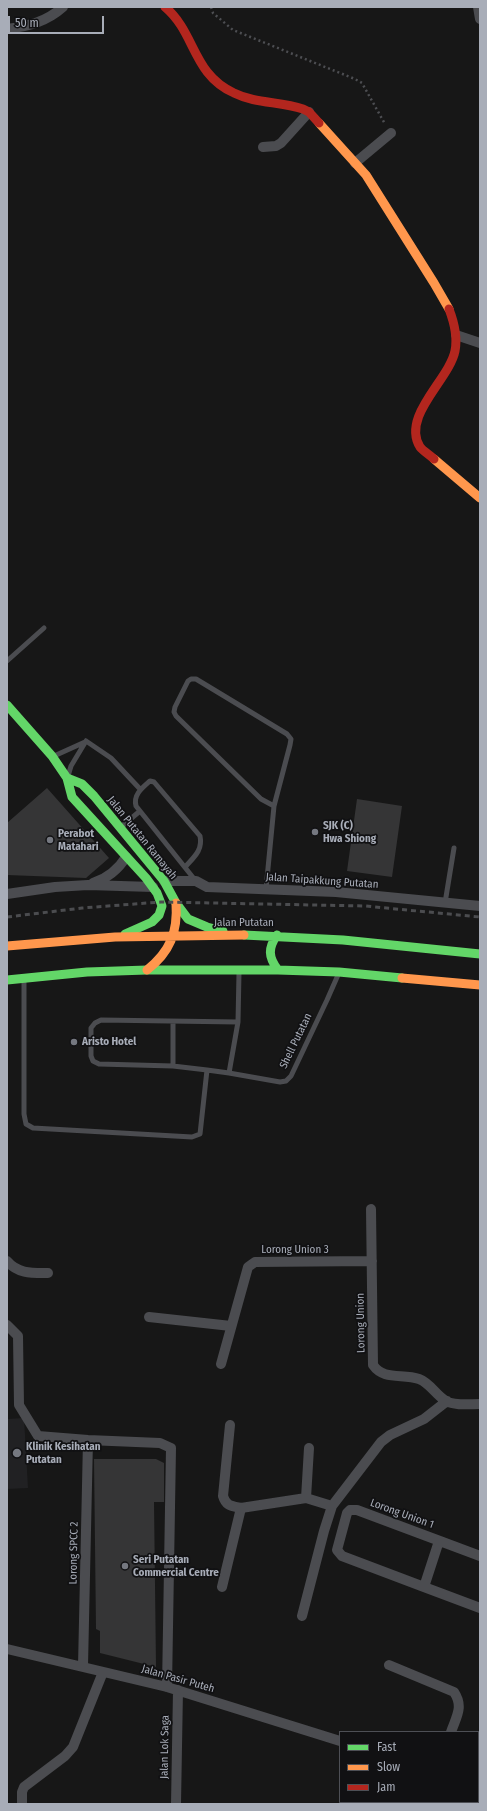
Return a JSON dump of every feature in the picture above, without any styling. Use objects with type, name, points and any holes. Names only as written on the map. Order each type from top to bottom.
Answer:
[{"type":"main road","points":[[165,7],[174,15],[200,64],[212,79],[227,90],[244,98],[263,103],[298,106],[309,112],[365,174],[443,298],[456,335],[455,352],[450,367],[418,415],[414,427],[415,438],[420,446],[480,498]]},
{"type":"main road","name":"Jalan Putatan Ramayah","points":[[7,705],[52,756],[67,778],[72,797],[153,887],[162,906],[159,915],[152,922],[143,927],[115,937]]},
{"type":"main road","name":"Jalan Putatan Ramayah","points":[[67,778],[82,784],[120,828],[164,881],[176,903],[188,919],[207,927],[238,934]]},
{"type":"main road","points":[[147,970],[158,962],[175,936],[177,912],[176,903]]},
{"type":"main road","name":"Jalan Putatan","points":[[7,946],[115,937],[238,934],[277,935],[342,940],[480,954]]},
{"type":"main road","points":[[277,935],[272,942],[269,952],[271,961],[278,970]]},
{"type":"main road","points":[[7,980],[87,972],[147,970],[278,970],[339,972],[480,985]]},
{"type":"street","points":[[7,29],[34,25],[46,20],[63,7]]},
{"type":"street","points":[[478,7],[480,19]]},
{"type":"street","points":[[263,147],[276,146],[281,143],[309,112]]},
{"type":"street","points":[[354,163],[390,133]]},
{"type":"street","points":[[456,335],[480,343]]},
{"type":"street","points":[[88,885],[104,879],[112,874],[120,866],[126,856]]},
{"type":"street","name":"Jalan Taipakkung Putatan","points":[[164,881],[196,881],[207,887],[336,892],[480,906]]},
{"type":"street","points":[[7,894],[55,887],[88,885],[153,887]]},
{"type":"street","name":"Lorong Union","points":[[371,1209],[373,1365],[378,1372],[386,1375],[420,1379],[447,1401]]},
{"type":"street","points":[[7,1261],[15,1269],[28,1273],[48,1273]]},
{"type":"street","name":"Lorong Union 3","points":[[221,1364],[248,1267],[251,1264],[255,1262],[372,1261]]},
{"type":"street","points":[[149,1317],[232,1326]]},
{"type":"street","points":[[7,1325],[18,1336],[19,1405],[38,1436],[160,1443],[171,1448],[167,1687]]},
{"type":"street","points":[[302,1616],[332,1506],[381,1442],[390,1435],[424,1419],[447,1401],[452,1403],[480,1404]]},
{"type":"street","points":[[230,1425],[223,1496],[225,1502],[229,1506],[241,1508],[306,1498],[332,1506]]},
{"type":"street","name":"Lorong SPCC 2","points":[[84,1666],[88,1440]]},
{"type":"street","points":[[306,1498],[309,1448]]},
{"type":"street","points":[[222,1587],[241,1508]]},
{"type":"street","name":"Lorong Union 1","points":[[480,1556],[357,1510],[350,1510],[347,1513],[337,1546],[338,1554],[480,1608]]},
{"type":"street","name":"Lorong Union 1","points":[[424,1587],[439,1541]]},
{"type":"street","name":"Jalan Pasir Puteh","points":[[7,1649],[84,1666],[178,1690],[339,1741]]},
{"type":"street","points":[[389,1665],[454,1692],[459,1700],[459,1709],[451,1731]]},
{"type":"street","points":[[22,1804],[22,1792],[24,1787],[65,1756],[73,1747],[103,1672]]},
{"type":"street","name":"Jalan Lok Saga","points":[[176,1804],[178,1690]]},
{"type":"lane","points":[[7,660],[44,628]]},
{"type":"lane","points":[[266,889],[274,806],[291,739],[287,734],[196,679],[191,679],[188,681],[174,707],[176,716],[261,799],[274,806]]},
{"type":"lane","points":[[52,756],[86,742]]},
{"type":"lane","points":[[67,778],[71,766],[86,742]]},
{"type":"lane","points":[[86,742],[111,758],[140,789]]},
{"type":"lane","points":[[186,866],[200,850],[202,843],[200,836],[154,782],[150,781],[140,789],[136,803],[140,811],[186,866],[196,881]]},
{"type":"lane","points":[[120,828],[140,811]]},
{"type":"lane","points":[[445,903],[454,848]]},
{"type":"lane","points":[[238,1022],[100,1020],[91,1028],[91,1056],[94,1061],[99,1064],[173,1066],[229,1073],[238,1022],[239,970]]},
{"type":"lane","name":"Shell Putatan","points":[[229,1073],[280,1082],[286,1081],[290,1076],[328,1000],[339,972]]},
{"type":"lane","points":[[24,978],[24,1114],[26,1124],[33,1128],[192,1137],[200,1134],[207,1070]]},
{"type":"lane","points":[[173,1022],[173,1066]]},
{"type":"path","points":[[211,7],[213,13],[233,30],[355,79],[362,84],[390,133]]},
{"type":"shaded area","name":"Klinik Kesihatan Putatan","points":[[24,1418],[28,1488],[7,1489],[7,1419]]},
{"type":"building","name":"Perabot Matahari","points":[[47,788],[109,858],[86,878],[7,875],[7,823]]},
{"type":"building","points":[[357,799],[402,806],[392,877],[347,871]]},
{"type":"building","name":"Seri Putatan Commercial Centre","points":[[94,1459],[156,1459],[164,1463],[164,1502],[154,1502],[156,1667],[100,1653],[100,1631],[96,1629]]},
{"type":"railway","points":[[7,917],[82,908],[161,902],[365,906],[480,917]]},
{"type":"traffic: fast","points":[[7,705],[52,756],[67,778],[72,797],[146,878],[157,893],[162,906],[159,915],[152,922],[125,934]]},
{"type":"traffic: fast","points":[[67,778],[82,784],[94,796],[164,881],[176,903],[188,919],[207,927],[223,931]]},
{"type":"traffic: fast","points":[[244,935],[343,940],[480,954]]},
{"type":"traffic: fast","points":[[277,935],[270,952],[272,961],[278,970]]},
{"type":"traffic: fast","points":[[7,980],[87,972],[147,970],[278,970],[339,972],[402,978]]},
{"type":"traffic: slow","points":[[319,123],[366,175],[449,309]]},
{"type":"traffic: slow","points":[[434,459],[480,498]]},
{"type":"traffic: slow","points":[[147,970],[162,956],[171,941],[176,923],[176,903]]},
{"type":"traffic: slow","points":[[7,946],[115,937],[244,935]]},
{"type":"traffic: slow","points":[[402,978],[480,985]]},
{"type":"traffic: jam","points":[[165,7],[175,17],[183,29],[202,64],[220,85],[242,97],[294,106],[303,109],[309,112],[319,123]]},
{"type":"traffic: jam","points":[[434,459],[420,447],[416,435],[417,423],[421,411],[451,362],[455,351],[455,329],[449,309]]},
{"type":"place","name":"SJK (C) Hwa Shiong","points":[[315,832]]},
{"type":"place","name":"Perabot Matahari","points":[[50,840]]},
{"type":"place","name":"Aristo Hotel","points":[[74,1042]]},
{"type":"place","name":"Klinik Kesihatan Putatan","points":[[17,1453]]},
{"type":"place","name":"Seri Putatan Commercial Centre","points":[[125,1566]]}]
